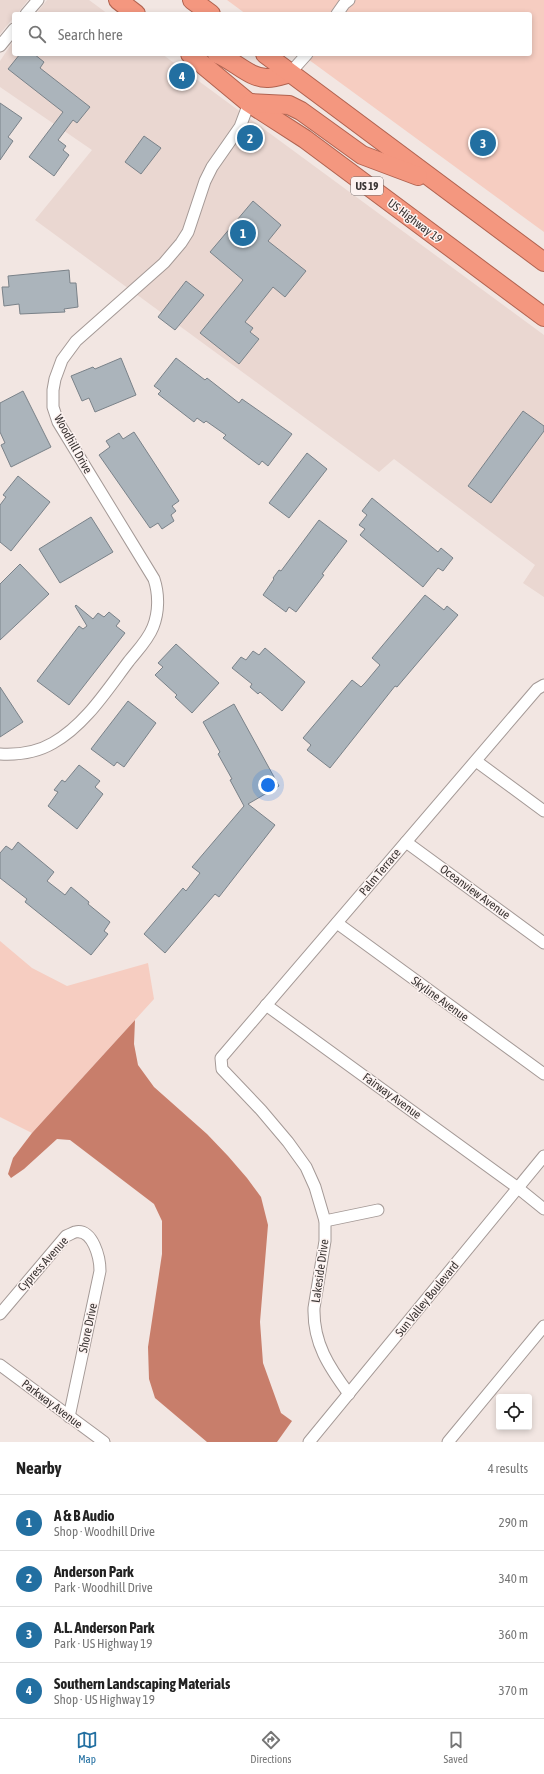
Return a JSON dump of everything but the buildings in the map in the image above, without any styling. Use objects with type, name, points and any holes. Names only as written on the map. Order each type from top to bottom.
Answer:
[{"type":"highway","points":[[118,0],[133,12]]},
{"type":"highway","points":[[192,0],[208,12]]},
{"type":"highway","name":"US Highway 19","points":[[192,56],[250,103],[305,139],[544,317]]},
{"type":"highway","points":[[222,56],[256,76],[268,78],[290,73]]},
{"type":"highway","points":[[268,56],[544,262]]},
{"type":"highway","points":[[250,103],[288,106],[301,111],[362,155],[439,184]]},
{"type":"highway","points":[[490,278],[544,305]]},
{"type":"street","points":[[28,12],[38,0]]},
{"type":"street","points":[[339,12],[349,0]]},
{"type":"street","points":[[0,46],[12,31]]},
{"type":"street","points":[[290,73],[305,56]]},
{"type":"street","name":"Woodhill Drive","points":[[0,754],[31,752],[52,744],[73,729],[83,719],[149,636],[153,626],[157,614],[158,599],[154,579],[58,422],[53,407],[55,379],[62,360],[76,341],[160,267],[181,243],[188,232],[212,167],[240,127],[250,103]]},
{"type":"street","name":"Palm Terrace","points":[[223,1054],[540,687]]},
{"type":"street","points":[[476,761],[544,811]]},
{"type":"street","name":"Oceanview Avenue","points":[[406,842],[544,943]]},
{"type":"street","name":"Skyline Avenue","points":[[337,923],[544,1074]]},
{"type":"street","name":"Fairway Avenue","points":[[266,1005],[518,1188],[544,1209]]},
{"type":"street","name":"Lakeside Drive","points":[[223,1054],[220,1062],[222,1069],[265,1114],[308,1170],[315,1187],[325,1221],[325,1246],[314,1319],[317,1337],[328,1365],[349,1394]]},
{"type":"street","name":"Sun Valley Boulevard","points":[[309,1442],[544,1156]]},
{"type":"street","points":[[325,1221],[378,1210]]},
{"type":"street","name":"Cypress Avenue","points":[[0,1314],[66,1236],[76,1232],[83,1232],[92,1241]]},
{"type":"street","name":"Shore Drive","points":[[69,1416],[100,1270],[99,1255],[92,1241]]},
{"type":"street","points":[[448,1442],[544,1326]]},
{"type":"street","name":"Parkway Avenue","points":[[0,1365],[104,1442]]},
{"type":"shaded area","points":[[0,0],[28,0],[19,12],[12,12],[12,19],[0,34]]},
{"type":"shaded area","points":[[47,0],[89,0],[105,12],[38,12]]},
{"type":"shaded area","points":[[227,0],[544,0],[544,232],[304,56],[532,56],[532,12],[243,12]]},
{"type":"shaded area","points":[[12,43],[12,56],[165,56],[544,335],[544,597],[523,583],[535,565],[394,459],[379,472],[35,220],[92,150],[0,87],[0,61]]},
{"type":"shaded area","points":[[0,941],[32,968],[67,986],[148,963],[154,999],[32,1133],[0,1117]]},
{"type":"shaded area","points":[[135,1020],[134,1044],[138,1065],[154,1087],[207,1134],[228,1156],[261,1197],[268,1225],[260,1322],[263,1363],[281,1413],[292,1421],[277,1442],[207,1442],[155,1398],[149,1379],[148,1347],[162,1254],[162,1221],[154,1204],[70,1140],[57,1139],[24,1169],[11,1178],[8,1174],[13,1158],[32,1133]]},
{"type":"place","name":"Southern Landscaping Materials","points":[[182,76]]},
{"type":"place","name":"Anderson Park","points":[[250,138]]},
{"type":"place","name":"A.L. Anderson Park","points":[[483,143]]},
{"type":"place","name":"A & B Audio","points":[[243,233]]}]
